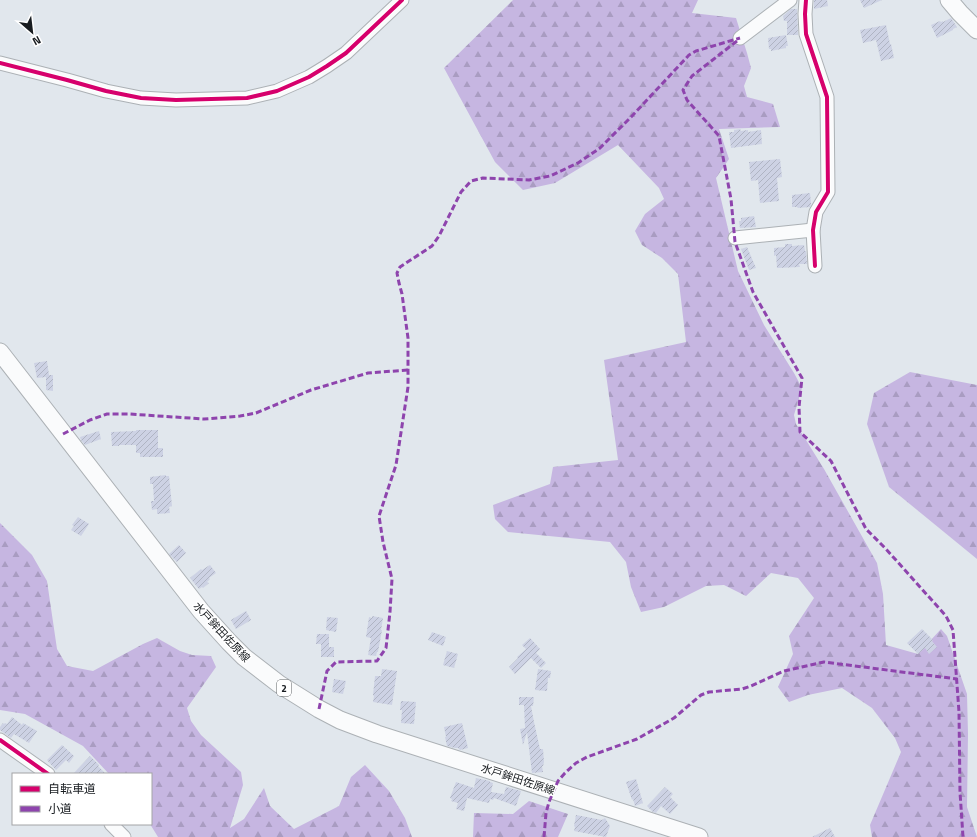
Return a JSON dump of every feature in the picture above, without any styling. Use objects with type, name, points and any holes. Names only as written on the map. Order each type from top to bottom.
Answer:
[{"type":"main road","points":[[948,0],[977,30]]},
{"type":"main road","name":"水戸鉾田佐原線","points":[[0,352],[200,611],[244,657],[279,684],[319,709],[340,720],[377,734],[699,837]]},
{"type":"street","points":[[0,63],[106,91],[142,98],[176,100],[247,98],[277,91],[309,77],[327,66],[346,53],[402,0]]},
{"type":"street","points":[[740,38],[790,0]]},
{"type":"street","points":[[806,0],[804,14],[806,34],[827,97],[828,192],[816,212],[813,230],[815,266]]},
{"type":"street","points":[[735,238],[813,230]]},
{"type":"street","points":[[0,740],[47,773]]},
{"type":"street","points":[[112,825],[124,837]]},
{"type":"green space","points":[[513,0],[698,0],[692,13],[736,18],[751,68],[744,86],[747,97],[773,104],[780,127],[719,129],[729,159],[716,178],[738,271],[764,325],[802,388],[794,415],[796,424],[824,469],[877,563],[883,594],[886,645],[918,654],[941,629],[947,636],[967,694],[967,807],[977,837],[872,837],[870,825],[901,752],[895,738],[872,708],[842,688],[808,695],[789,702],[778,687],[793,654],[789,636],[814,598],[798,578],[771,573],[746,596],[724,585],[706,586],[664,607],[641,612],[631,587],[626,562],[610,542],[508,532],[495,519],[493,505],[550,484],[553,467],[618,460],[604,360],[686,342],[678,274],[662,258],[642,245],[635,231],[645,214],[664,199],[659,188],[618,145],[555,183],[523,190],[495,162],[444,68]]},
{"type":"green space","points":[[910,372],[977,385],[977,559],[889,487],[867,424],[874,393]]},
{"type":"green space","points":[[0,523],[32,555],[47,581],[57,649],[67,666],[93,671],[157,638],[180,651],[192,655],[211,656],[216,667],[187,708],[191,721],[201,735],[241,772],[243,785],[230,828],[244,819],[264,788],[270,806],[294,829],[339,806],[351,777],[365,765],[389,791],[405,818],[412,837],[158,837],[151,825],[152,825],[152,773],[108,773],[83,746],[25,714],[0,710]]},
{"type":"green space","points":[[529,801],[568,814],[558,837],[473,837],[474,813],[513,814]]},
{"type":"building","points":[[814,0],[827,0],[828,6],[814,9]]},
{"type":"building","points":[[860,0],[882,0],[864,8]]},
{"type":"building","points":[[791,9],[797,9],[798,35],[787,35],[787,21],[784,21],[783,16]]},
{"type":"building","points":[[951,18],[957,27],[937,38],[931,25]]},
{"type":"building","points":[[886,25],[894,58],[881,61],[876,40],[863,43],[860,30]]},
{"type":"building","points":[[786,35],[788,46],[786,46],[786,48],[771,51],[771,49],[769,49],[768,38]]},
{"type":"building","points":[[740,129],[741,131],[748,130],[748,132],[761,130],[762,144],[731,148],[729,132],[734,132],[734,130]]},
{"type":"building","points":[[780,159],[782,177],[777,178],[779,201],[760,203],[758,180],[751,181],[749,162]]},
{"type":"building","points":[[810,193],[810,207],[792,207],[792,195]]},
{"type":"building","points":[[754,216],[756,227],[740,228],[739,221],[741,221],[741,218]]},
{"type":"building","points":[[785,244],[792,244],[792,246],[804,245],[807,264],[799,264],[800,267],[777,268],[774,248],[785,247]]},
{"type":"building","points":[[747,247],[756,268],[749,270],[741,249]]},
{"type":"building","points":[[47,361],[49,375],[53,375],[53,391],[46,390],[46,377],[37,378],[34,363]]},
{"type":"building","points":[[158,430],[158,448],[163,448],[163,457],[140,457],[140,453],[136,453],[136,445],[112,446],[111,432]]},
{"type":"building","points":[[99,431],[101,439],[85,445],[81,440],[80,437]]},
{"type":"building","points":[[169,476],[172,506],[169,507],[170,513],[157,514],[157,509],[152,510],[151,501],[154,501],[153,484],[150,484],[150,477]]},
{"type":"building","points":[[78,517],[89,524],[81,536],[71,530],[74,526],[72,525]]},
{"type":"building","points":[[179,545],[186,553],[177,562],[169,554]]},
{"type":"building","points":[[210,565],[216,573],[209,578],[210,579],[207,582],[209,583],[203,588],[202,587],[199,589],[190,578],[201,569],[202,570]]},
{"type":"building","points":[[246,611],[251,620],[236,629],[231,620]]},
{"type":"building","points":[[372,616],[383,618],[378,652],[376,656],[368,655],[371,638],[366,637],[369,617],[372,618]]},
{"type":"building","points":[[327,617],[338,618],[336,632],[326,630]]},
{"type":"building","points":[[922,629],[933,640],[932,641],[937,647],[929,654],[925,648],[918,654],[907,643]]},
{"type":"building","points":[[432,632],[446,637],[443,646],[428,640]]},
{"type":"building","points":[[317,634],[329,634],[329,647],[334,647],[334,657],[321,657],[321,644],[316,644]]},
{"type":"building","points":[[530,638],[540,649],[536,653],[546,663],[541,668],[531,658],[515,674],[509,667],[526,649],[522,645]]},
{"type":"building","points":[[447,651],[458,654],[454,668],[443,665]]},
{"type":"building","points":[[382,669],[397,671],[392,705],[373,702],[375,676],[381,676]]},
{"type":"building","points":[[538,669],[551,671],[550,678],[548,678],[547,691],[535,690]]},
{"type":"building","points":[[334,679],[346,681],[343,694],[332,692]]},
{"type":"building","points":[[519,697],[534,697],[533,706],[531,706],[540,749],[543,749],[543,772],[532,773],[527,732],[523,745],[520,729],[525,728],[524,705],[519,705]]},
{"type":"building","points":[[401,701],[416,702],[414,724],[401,723]]},
{"type":"building","points":[[12,717],[22,725],[23,723],[37,731],[29,743],[14,734],[11,738],[0,730],[3,723],[7,724]]},
{"type":"building","points":[[462,723],[468,748],[460,750],[458,748],[447,746],[444,727]]},
{"type":"building","points":[[62,745],[74,756],[69,763],[66,760],[56,770],[47,760]]},
{"type":"building","points":[[90,756],[105,773],[74,773]]},
{"type":"building","points":[[476,778],[493,783],[491,792],[504,794],[506,787],[521,791],[516,806],[494,798],[493,800],[490,799],[489,803],[467,798],[464,811],[456,809],[458,803],[451,801],[452,799],[450,798],[456,782],[474,788]]},
{"type":"building","points":[[636,779],[643,803],[635,806],[626,782]]},
{"type":"building","points":[[665,787],[673,794],[670,797],[678,805],[670,814],[661,806],[656,813],[653,812],[647,806]]},
{"type":"building","points":[[576,815],[602,820],[605,818],[610,826],[606,837],[574,831]]},
{"type":"building","points":[[830,828],[835,837],[812,837]]},
{"type":"marked path","points":[[319,709],[327,671],[336,662],[377,661],[386,648],[392,579],[383,542],[379,516],[396,465],[408,387],[408,338],[402,294],[397,273],[400,267],[432,246],[439,236],[461,192],[471,181],[483,178],[529,180],[550,176],[578,163],[600,148],[689,55],[696,51],[740,38]]},
{"type":"marked path","points":[[737,41],[692,76],[683,90],[687,100],[719,136],[731,199],[735,242],[753,292],[802,378],[799,407],[800,432],[831,461],[866,529],[946,616],[953,630],[959,712],[960,792],[963,837]]},
{"type":"marked path","points":[[63,434],[90,420],[107,414],[204,419],[240,416],[256,413],[311,390],[368,373],[408,370]]},
{"type":"marked path","points":[[544,837],[546,813],[558,781],[576,763],[587,757],[637,739],[674,718],[701,695],[709,692],[742,689],[784,671],[824,662],[957,679]]},
{"type":"cycle path","points":[[0,63],[106,91],[141,98],[176,100],[247,98],[277,91],[309,77],[327,66],[346,53],[402,0]]},
{"type":"cycle path","points":[[806,0],[806,34],[827,97],[828,192],[816,212],[813,230],[815,266]]},
{"type":"cycle path","points":[[0,740],[47,773]]}]
